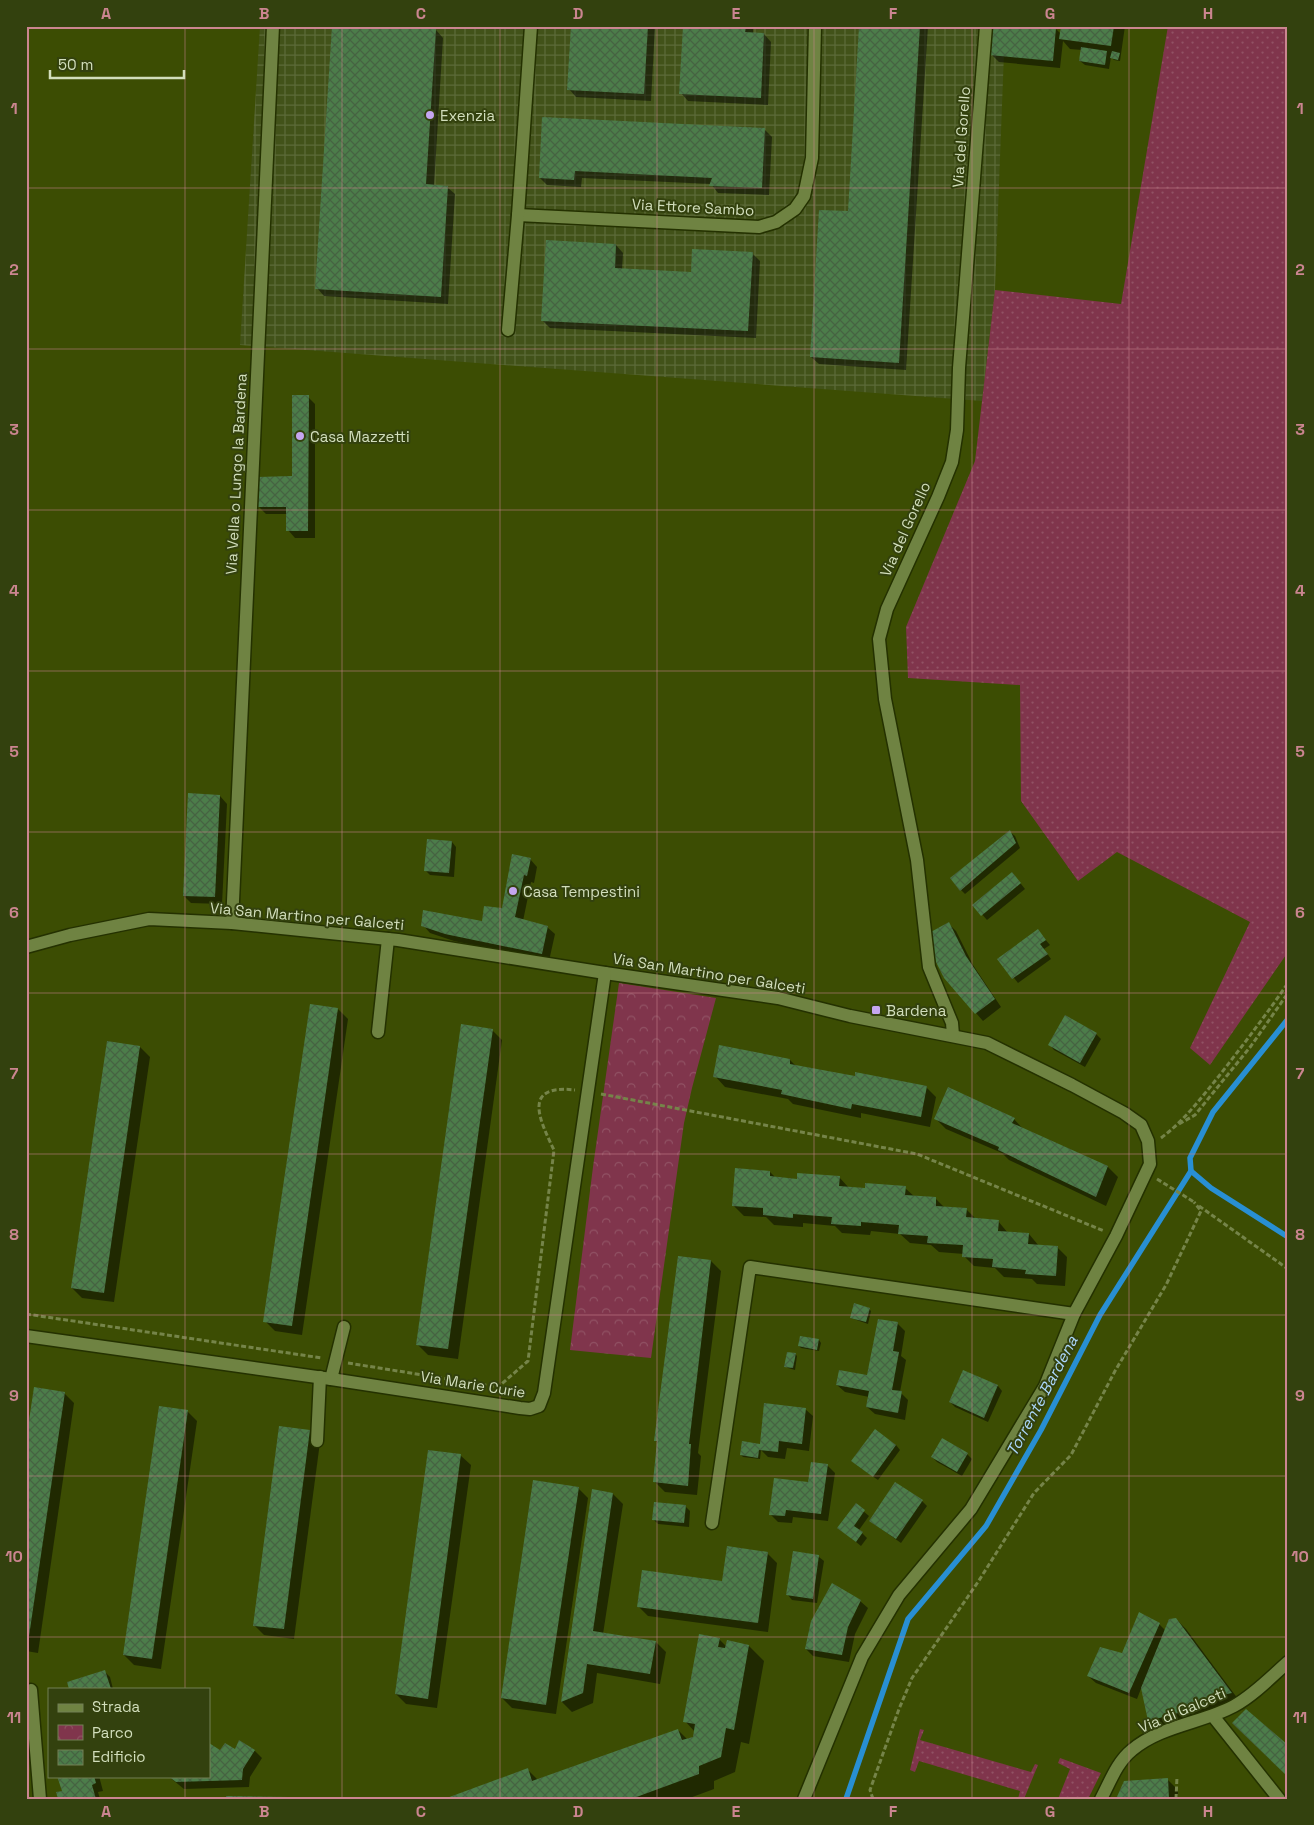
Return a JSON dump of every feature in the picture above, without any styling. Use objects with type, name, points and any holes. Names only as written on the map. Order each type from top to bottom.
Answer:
[{"type":"street","name":"Via Vella o Lungo la Bardena","points":[[232,923],[273,26]]},
{"type":"street","points":[[508,330],[531,26]]},
{"type":"street","name":"Via Ettore Sambo","points":[[518,215],[759,227],[776,222],[795,209],[804,196],[812,158],[815,26]]},
{"type":"street","name":"Via del Gorello","points":[[953,1035],[952,1023],[929,967],[917,860],[885,699],[878,639],[887,609],[952,462],[957,430],[959,368],[986,26]]},
{"type":"street","name":"Via San Martino per Galceti","points":[[26,947],[70,935],[149,919],[232,923],[388,939],[778,998],[850,1016],[986,1043],[1072,1085],[1124,1113],[1141,1125],[1148,1141],[1150,1164],[1116,1236],[1074,1314],[1045,1386],[970,1509],[900,1595],[862,1657],[804,1799]]},
{"type":"street","points":[[378,1032],[388,939]]},
{"type":"street","name":"Via Marie Curie","points":[[26,1336],[325,1378],[530,1410],[540,1406],[542,1403],[605,973]]},
{"type":"street","points":[[712,1524],[750,1266],[1074,1314]]},
{"type":"street","points":[[317,1441],[325,1378],[344,1327]]},
{"type":"street","name":"Via di Galceti","points":[[1101,1799],[1116,1770],[1132,1750],[1157,1735],[1213,1716],[1236,1705],[1252,1694],[1288,1662]]},
{"type":"street","points":[[31,1690],[40,1799]]},
{"type":"street","points":[[1213,1716],[1279,1799]]},
{"type":"path","points":[[1178,1125],[1257,1028],[1288,983]]},
{"type":"path","points":[[1162,1138],[1178,1125],[1195,1115],[1251,1046],[1288,993]]},
{"type":"path","points":[[1155,1178],[1194,1202],[1288,1269]]},
{"type":"path","points":[[873,1799],[870,1790],[898,1709],[912,1678],[978,1582],[1034,1493],[1071,1455],[1170,1276],[1201,1211],[1194,1202]]},
{"type":"path","points":[[1176,1778],[1176,1799]]},
{"type":"shaded area","points":[[260,26],[1005,26],[995,290],[982,401],[240,345]]},
{"type":"green space","points":[[1168,26],[1288,26],[1288,952],[1210,1065],[1190,1048],[1250,922],[1117,852],[1078,881],[1021,801],[1020,685],[908,678],[906,627],[975,461],[995,290],[1121,304]]},
{"type":"green space","points":[[619,983],[716,998],[684,1123],[651,1358],[570,1350]]},
{"type":"green space","points":[[920,1729],[924,1730],[920,1740],[1031,1772],[1035,1764],[1038,1765],[1024,1799],[1018,1799],[1020,1791],[919,1761],[915,1772],[910,1770]]},
{"type":"green space","points":[[1060,1758],[1101,1773],[1088,1799],[1058,1799],[1070,1769],[1058,1763]]},
{"type":"building","points":[[332,26],[390,26],[436,29],[426,184],[448,186],[441,297],[315,289]]},
{"type":"building","points":[[571,26],[648,26],[644,94],[567,90]]},
{"type":"building","points":[[683,26],[746,26],[745,32],[764,33],[761,98],[679,94]]},
{"type":"building","points":[[859,26],[920,26],[899,363],[810,357],[819,210],[848,211]]},
{"type":"building","points":[[993,26],[1056,28],[1053,61],[990,55]]},
{"type":"building","points":[[1061,26],[1114,26],[1111,46],[1059,39]]},
{"type":"building","points":[[1081,47],[1107,51],[1105,65],[1079,61]]},
{"type":"building","points":[[1112,51],[1120,53],[1118,60],[1110,58]]},
{"type":"building","points":[[542,117],[765,128],[762,188],[709,186],[712,178],[575,171],[574,180],[539,178]]},
{"type":"building","points":[[546,240],[616,244],[615,268],[691,272],[692,249],[753,252],[748,331],[541,321]]},
{"type":"building","name":"Casa Mazzetti","points":[[292,395],[309,395],[308,531],[286,531],[286,507],[257,507],[257,477],[292,476]]},
{"type":"building","points":[[188,793],[220,795],[215,897],[183,896]]},
{"type":"building","points":[[1010,830],[1016,843],[960,891],[950,878]]},
{"type":"building","points":[[427,839],[452,841],[449,873],[424,871]]},
{"type":"building","name":"Casa Tempestini","points":[[512,854],[531,858],[527,876],[524,875],[515,917],[548,926],[542,954],[445,934],[421,926],[423,910],[482,921],[484,906],[502,908]]},
{"type":"building","points":[[1012,872],[1021,883],[981,916],[972,905]]},
{"type":"building","points":[[949,922],[966,956],[995,999],[975,1014],[944,978],[936,962],[929,933]]},
{"type":"building","points":[[1038,929],[1046,940],[1040,944],[1048,954],[1012,979],[997,959]]},
{"type":"building","points":[[310,1004],[338,1008],[292,1326],[263,1322]]},
{"type":"building","points":[[1065,1015],[1097,1033],[1080,1063],[1048,1045]]},
{"type":"building","points":[[461,1024],[493,1029],[448,1349],[416,1345]]},
{"type":"building","points":[[107,1041],[140,1046],[104,1293],[71,1288]]},
{"type":"building","points":[[719,1045],[790,1059],[790,1064],[855,1076],[855,1072],[927,1086],[921,1117],[852,1104],[851,1109],[781,1094],[782,1090],[713,1077]]},
{"type":"building","points":[[948,1087],[1015,1118],[1012,1123],[1108,1166],[1096,1197],[998,1150],[999,1147],[934,1119]]},
{"type":"building","points":[[735,1168],[770,1171],[770,1176],[797,1179],[797,1173],[840,1176],[839,1186],[865,1188],[865,1183],[906,1186],[905,1195],[936,1197],[936,1206],[967,1208],[966,1217],[999,1220],[998,1231],[1029,1233],[1028,1244],[1058,1246],[1056,1276],[1025,1274],[1026,1270],[992,1267],[993,1259],[962,1257],[963,1245],[927,1243],[928,1236],[898,1234],[899,1225],[861,1222],[861,1226],[831,1224],[832,1217],[793,1214],[793,1218],[763,1215],[763,1208],[732,1206]]},
{"type":"building","points":[[678,1256],[711,1260],[689,1444],[691,1444],[688,1486],[653,1482],[657,1441],[654,1441]]},
{"type":"building","points":[[854,1303],[870,1308],[866,1322],[850,1318]]},
{"type":"building","points":[[878,1319],[898,1322],[893,1351],[899,1352],[892,1390],[902,1391],[898,1413],[866,1407],[869,1391],[836,1385],[839,1370],[867,1375]]},
{"type":"building","points":[[800,1336],[819,1339],[817,1350],[798,1346]]},
{"type":"building","points":[[787,1352],[796,1353],[793,1368],[784,1367]]},
{"type":"building","points":[[963,1370],[998,1385],[984,1418],[949,1402]]},
{"type":"building","points":[[34,1387],[65,1392],[28,1643],[26,1643],[26,1441]]},
{"type":"building","points":[[764,1403],[806,1408],[802,1444],[779,1441],[778,1452],[759,1450],[758,1458],[740,1455],[742,1441],[760,1444]]},
{"type":"building","points":[[159,1406],[188,1410],[152,1659],[123,1655]]},
{"type":"building","points":[[279,1426],[310,1430],[284,1629],[253,1626]]},
{"type":"building","points":[[875,1429],[896,1445],[873,1477],[851,1461]]},
{"type":"building","points":[[942,1438],[968,1453],[957,1472],[931,1457]]},
{"type":"building","points":[[428,1450],[461,1454],[428,1699],[395,1694]]},
{"type":"building","points":[[811,1462],[828,1464],[821,1514],[786,1510],[785,1516],[769,1515],[774,1478],[808,1482]]},
{"type":"building","points":[[533,1480],[579,1487],[546,1705],[501,1698]]},
{"type":"building","points":[[895,1482],[923,1500],[896,1539],[869,1521]]},
{"type":"building","points":[[592,1489],[613,1493],[593,1631],[656,1641],[650,1674],[587,1664],[583,1693],[561,1702]]},
{"type":"building","points":[[654,1502],[686,1505],[684,1523],[652,1520]]},
{"type":"building","points":[[856,1503],[865,1510],[854,1526],[863,1532],[856,1542],[837,1528]]},
{"type":"building","points":[[727,1546],[768,1552],[758,1623],[637,1607],[642,1570],[722,1581]]},
{"type":"building","points":[[793,1551],[819,1555],[813,1599],[786,1595]]},
{"type":"building","points":[[832,1583],[861,1600],[848,1627],[842,1655],[805,1649],[811,1621]]},
{"type":"building","points":[[1139,1612],[1160,1623],[1129,1693],[1087,1676],[1100,1647],[1122,1653]]},
{"type":"building","points":[[1176,1618],[1232,1693],[1203,1699],[1205,1706],[1148,1721],[1141,1688],[1169,1619]]},
{"type":"building","points":[[699,1634],[720,1638],[718,1647],[725,1648],[727,1640],[749,1645],[734,1730],[726,1728],[721,1757],[699,1766],[699,1774],[631,1799],[444,1799],[528,1768],[532,1781],[678,1729],[682,1740],[693,1737],[695,1724],[683,1722]]},
{"type":"building","points":[[105,1670],[111,1688],[69,1688],[67,1682]]},
{"type":"building","points":[[1246,1709],[1288,1745],[1288,1777],[1232,1723]]},
{"type":"building","points":[[239,1740],[255,1750],[243,1769],[242,1780],[176,1782],[171,1778],[210,1778],[210,1744],[220,1750],[225,1743],[235,1749]]},
{"type":"building","points":[[58,1778],[95,1778],[96,1783],[92,1785],[96,1799],[58,1799],[56,1792],[62,1791]]},
{"type":"building","points":[[1168,1778],[1169,1799],[1116,1799],[1124,1781]]},
{"type":"building","points":[[226,1796],[289,1797],[289,1799],[226,1799]]},
{"type":"waterway","name":"Torrente Bardena","points":[[846,1799],[908,1619],[986,1526],[1041,1430],[1100,1315],[1191,1171],[1190,1158],[1213,1112],[1288,1019]]},
{"type":"waterway","points":[[1191,1171],[1211,1188],[1288,1237]]},
{"type":"place","name":"Exenzia","points":[[430,115]]},
{"type":"place","name":"Casa Mazzetti","points":[[300,436]]},
{"type":"place","name":"Casa Tempestini","points":[[513,891]]},
{"type":"place","name":"Bardena","points":[[876,1010]]}]
